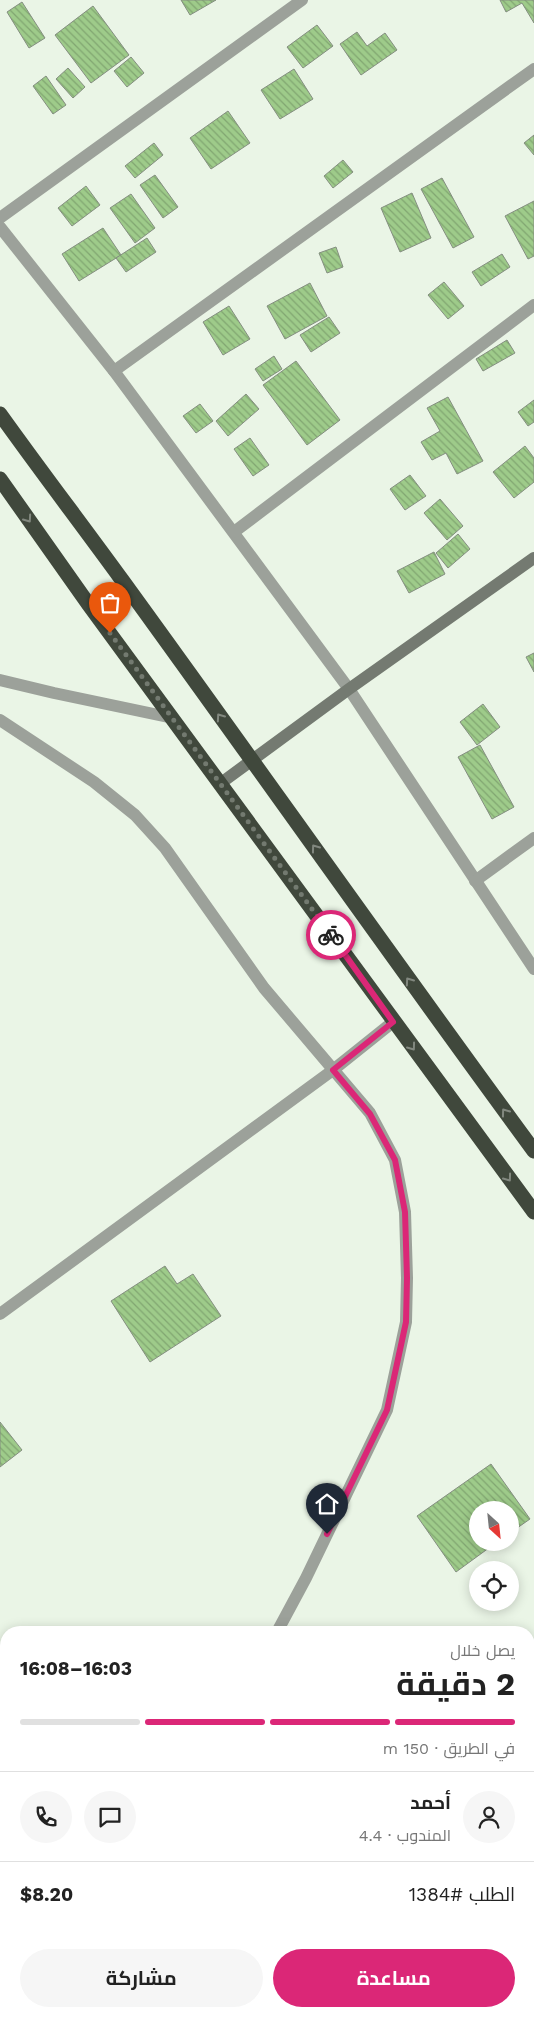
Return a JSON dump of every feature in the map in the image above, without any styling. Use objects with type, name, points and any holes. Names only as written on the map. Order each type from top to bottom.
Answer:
[{"type":"highway","points":[[0,414],[122,580],[355,903],[424,1002],[534,1152]]},
{"type":"highway","points":[[0,480],[393,1022],[534,1212]]},
{"type":"street","points":[[0,218],[302,0]]},
{"type":"street","points":[[114,371],[534,69]]},
{"type":"street","points":[[0,227],[114,371],[349,689],[534,969]]},
{"type":"street","points":[[234,532],[534,305]]},
{"type":"street","points":[[221,783],[349,689],[534,558]]},
{"type":"street","points":[[0,680],[173,718]]},
{"type":"street","points":[[0,720],[94,782],[135,815],[165,848],[264,988],[370,1114],[395,1160],[405,1212],[406,1322],[387,1410],[306,1578],[280,1626]]},
{"type":"street","points":[[475,881],[534,838]]},
{"type":"street","points":[[0,1314],[333,1070],[393,1022]]},
{"type":"building","points":[[181,0],[216,0],[190,15]]},
{"type":"building","points":[[500,0],[534,0],[534,23],[522,3],[506,12]]},
{"type":"building","points":[[22,2],[45,38],[29,48],[7,12]]},
{"type":"building","points":[[93,6],[129,55],[91,83],[55,35]]},
{"type":"building","points":[[317,25],[333,46],[303,68],[287,47]]},
{"type":"building","points":[[357,32],[367,46],[385,33],[397,50],[361,75],[340,44]]},
{"type":"building","points":[[131,57],[144,73],[127,87],[114,71]]},
{"type":"building","points":[[68,68],[85,87],[73,98],[56,79]]},
{"type":"building","points":[[294,69],[313,99],[280,119],[261,90]]},
{"type":"building","points":[[46,76],[66,105],[53,114],[33,86]]},
{"type":"building","points":[[228,111],[250,143],[211,169],[190,138]]},
{"type":"building","points":[[534,135],[534,155],[524,143]]},
{"type":"building","points":[[154,143],[163,155],[135,178],[125,166]]},
{"type":"building","points":[[343,160],[353,172],[333,188],[324,176]]},
{"type":"building","points":[[155,175],[178,207],[163,218],[140,185]]},
{"type":"building","points":[[442,178],[474,237],[453,248],[421,189]]},
{"type":"building","points":[[86,186],[100,205],[72,226],[58,208]]},
{"type":"building","points":[[412,193],[431,238],[400,252],[381,208]]},
{"type":"building","points":[[131,194],[155,228],[135,243],[110,208]]},
{"type":"building","points":[[534,201],[534,256],[528,259],[505,216]]},
{"type":"building","points":[[103,228],[121,255],[79,281],[62,254]]},
{"type":"building","points":[[147,238],[156,252],[126,272],[116,258]]},
{"type":"building","points":[[336,247],[343,267],[327,273],[319,253]]},
{"type":"building","points":[[502,254],[510,267],[481,286],[472,272]]},
{"type":"building","points":[[444,282],[464,306],[448,319],[428,295]]},
{"type":"building","points":[[310,283],[327,316],[285,339],[267,306]]},
{"type":"building","points":[[229,306],[250,339],[223,355],[203,322]]},
{"type":"building","points":[[329,317],[340,333],[311,352],[300,335]]},
{"type":"building","points":[[507,340],[515,353],[483,371],[476,359]]},
{"type":"building","points":[[274,356],[282,369],[263,381],[255,369]]},
{"type":"building","points":[[296,361],[340,420],[307,445],[263,385]]},
{"type":"building","points":[[246,394],[259,409],[228,436],[216,421]]},
{"type":"building","points":[[448,397],[483,461],[457,474],[446,453],[432,460],[421,442],[440,431],[427,408]]},
{"type":"building","points":[[534,400],[534,422],[528,426],[518,412]]},
{"type":"building","points":[[200,404],[213,421],[196,433],[183,416]]},
{"type":"building","points":[[250,438],[269,465],[253,476],[234,449]]},
{"type":"building","points":[[525,446],[534,458],[534,482],[514,498],[493,472]]},
{"type":"building","points":[[410,475],[426,496],[405,510],[390,489]]},
{"type":"building","points":[[440,499],[463,526],[447,540],[424,513]]},
{"type":"building","points":[[458,534],[470,549],[448,568],[436,553]]},
{"type":"building","points":[[434,552],[445,574],[409,593],[397,571]]},
{"type":"building","points":[[534,653],[534,672],[526,657]]},
{"type":"building","points":[[483,704],[500,727],[477,745],[460,722]]},
{"type":"building","points":[[480,745],[514,807],[492,819],[458,757]]},
{"type":"building","points":[[165,1266],[177,1284],[193,1274],[221,1316],[150,1362],[111,1301]]},
{"type":"building","points":[[0,1422],[22,1450],[0,1467]]},
{"type":"building","points":[[491,1464],[517,1501],[469,1501],[469,1551],[485,1551],[456,1572],[417,1516]]},
{"type":"building","points":[[519,1503],[530,1519],[519,1527]]},
{"type":"way so far","points":[[110,633],[331,935]]},
{"type":"route","points":[[327,1534],[387,1410],[406,1322],[407,1278],[405,1212],[395,1160],[370,1114],[333,1070],[393,1022],[331,935]]}]
